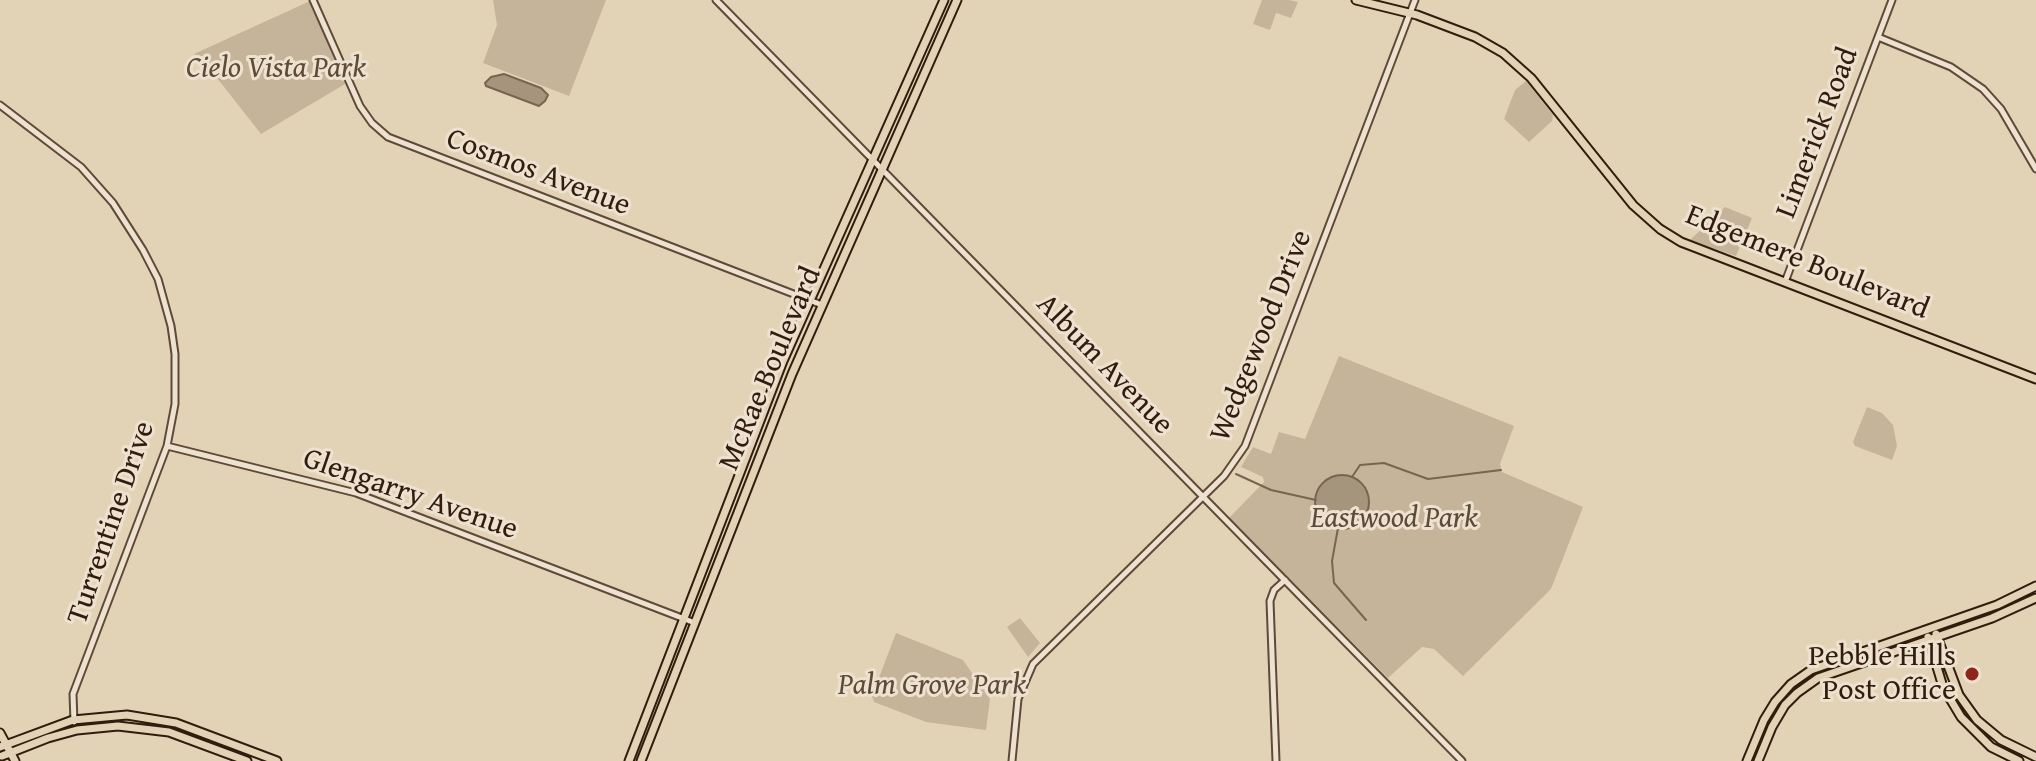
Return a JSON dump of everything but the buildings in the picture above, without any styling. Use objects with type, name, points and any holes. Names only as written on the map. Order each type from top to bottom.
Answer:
[{"type":"main road","name":"McRae Boulevard","points":[[629,761],[768,398],[944,0]]},
{"type":"main road","name":"McRae Boulevard","points":[[641,761],[776,411],[957,0]]},
{"type":"main road","name":"Edgemere Boulevard","points":[[1356,0],[1410,13],[1475,37],[1515,63],[1533,81],[1628,200],[1660,229],[1693,247],[2036,379]]},
{"type":"main road","points":[[850,213],[861,218]]},
{"type":"main road","points":[[1747,761],[1775,702],[1791,684],[1816,667],[1997,605],[2036,586]]},
{"type":"main road","points":[[1758,761],[1785,705],[1820,677],[1992,618],[2036,598]]},
{"type":"main road","points":[[1930,627],[1937,636],[1959,695],[1977,720],[2001,740],[2036,757]]},
{"type":"main road","points":[[1930,627],[1928,638],[1943,687],[1961,717],[1991,747],[2019,761]]},
{"type":"main road","points":[[1816,667],[1820,677]]},
{"type":"main road","points":[[3,752],[73,720],[115,715],[152,718],[198,731],[277,761]]},
{"type":"main road","points":[[3,752],[77,730],[118,726],[155,729],[247,761]]},
{"type":"main road","points":[[0,733],[3,752]]},
{"type":"main road","points":[[11,752],[15,761]]},
{"type":"street","name":"Cosmos Avenue","points":[[313,0],[360,106],[372,123],[388,137],[822,305]]},
{"type":"street","name":"Album Avenue","points":[[716,0],[1462,761]]},
{"type":"street","name":"Wedgewood Drive","points":[[1012,761],[1018,699],[1033,664],[1230,470],[1245,446],[1415,0]]},
{"type":"street","name":"Limerick Road","points":[[1785,282],[1892,0]]},
{"type":"street","points":[[1878,37],[1951,67],[1983,89],[2001,109],[2036,169]]},
{"type":"street","name":"Turrentine Drive","points":[[0,105],[90,175],[122,215],[151,264],[164,298],[175,354],[175,396],[167,446],[73,694],[73,720],[77,730]]},
{"type":"street","name":"Glengarry Avenue","points":[[167,446],[356,493],[695,623]]},
{"type":"street","points":[[1276,761],[1270,601],[1274,590],[1285,580]]},
{"type":"green space","points":[[493,0],[606,0],[569,96],[483,63],[497,25]]},
{"type":"green space","points":[[1262,0],[1298,2],[1291,18],[1276,13],[1270,30],[1253,24]]},
{"type":"green space","name":"Cielo Vista Park","points":[[310,1],[345,84],[261,134],[194,54]]},
{"type":"green space","points":[[1526,81],[1553,115],[1552,121],[1529,142],[1504,119],[1515,90]]},
{"type":"green space","points":[[1725,207],[1752,218],[1736,256],[1690,240]]},
{"type":"green space","name":"Eastwood Park","points":[[1339,356],[1514,426],[1500,464],[1502,472],[1583,507],[1551,589],[1463,676],[1434,649],[1422,647],[1388,678],[1229,518],[1264,482],[1263,477],[1241,467],[1253,447],[1271,454],[1279,432],[1305,439]]},
{"type":"green space","points":[[1867,407],[1882,413],[1893,425],[1897,446],[1892,460],[1855,446],[1853,442]]},
{"type":"green space","points":[[1020,618],[1040,643],[1028,657],[1007,627]]},
{"type":"green space","name":"Palm Grove Park","points":[[896,633],[963,660],[990,699],[986,730],[926,722],[874,702],[872,696]]},
{"type":"shaded area","points":[[504,74],[541,88],[548,95],[545,101],[539,106],[486,86],[491,77]]},
{"type":"shaded area","points":[[1342,475],[1361,483],[1369,502],[1361,521],[1342,529],[1323,521],[1315,502],[1323,483]]},
{"type":"waterway","points":[[1352,477],[1360,465],[1384,463],[1428,479],[1501,470]]},
{"type":"waterway","points":[[1236,474],[1271,490],[1316,500]]},
{"type":"waterway","points":[[1338,528],[1332,561],[1334,583],[1366,620]]},
{"type":"place","name":"Pebble Hills Post Office","points":[[1972,674]]}]
